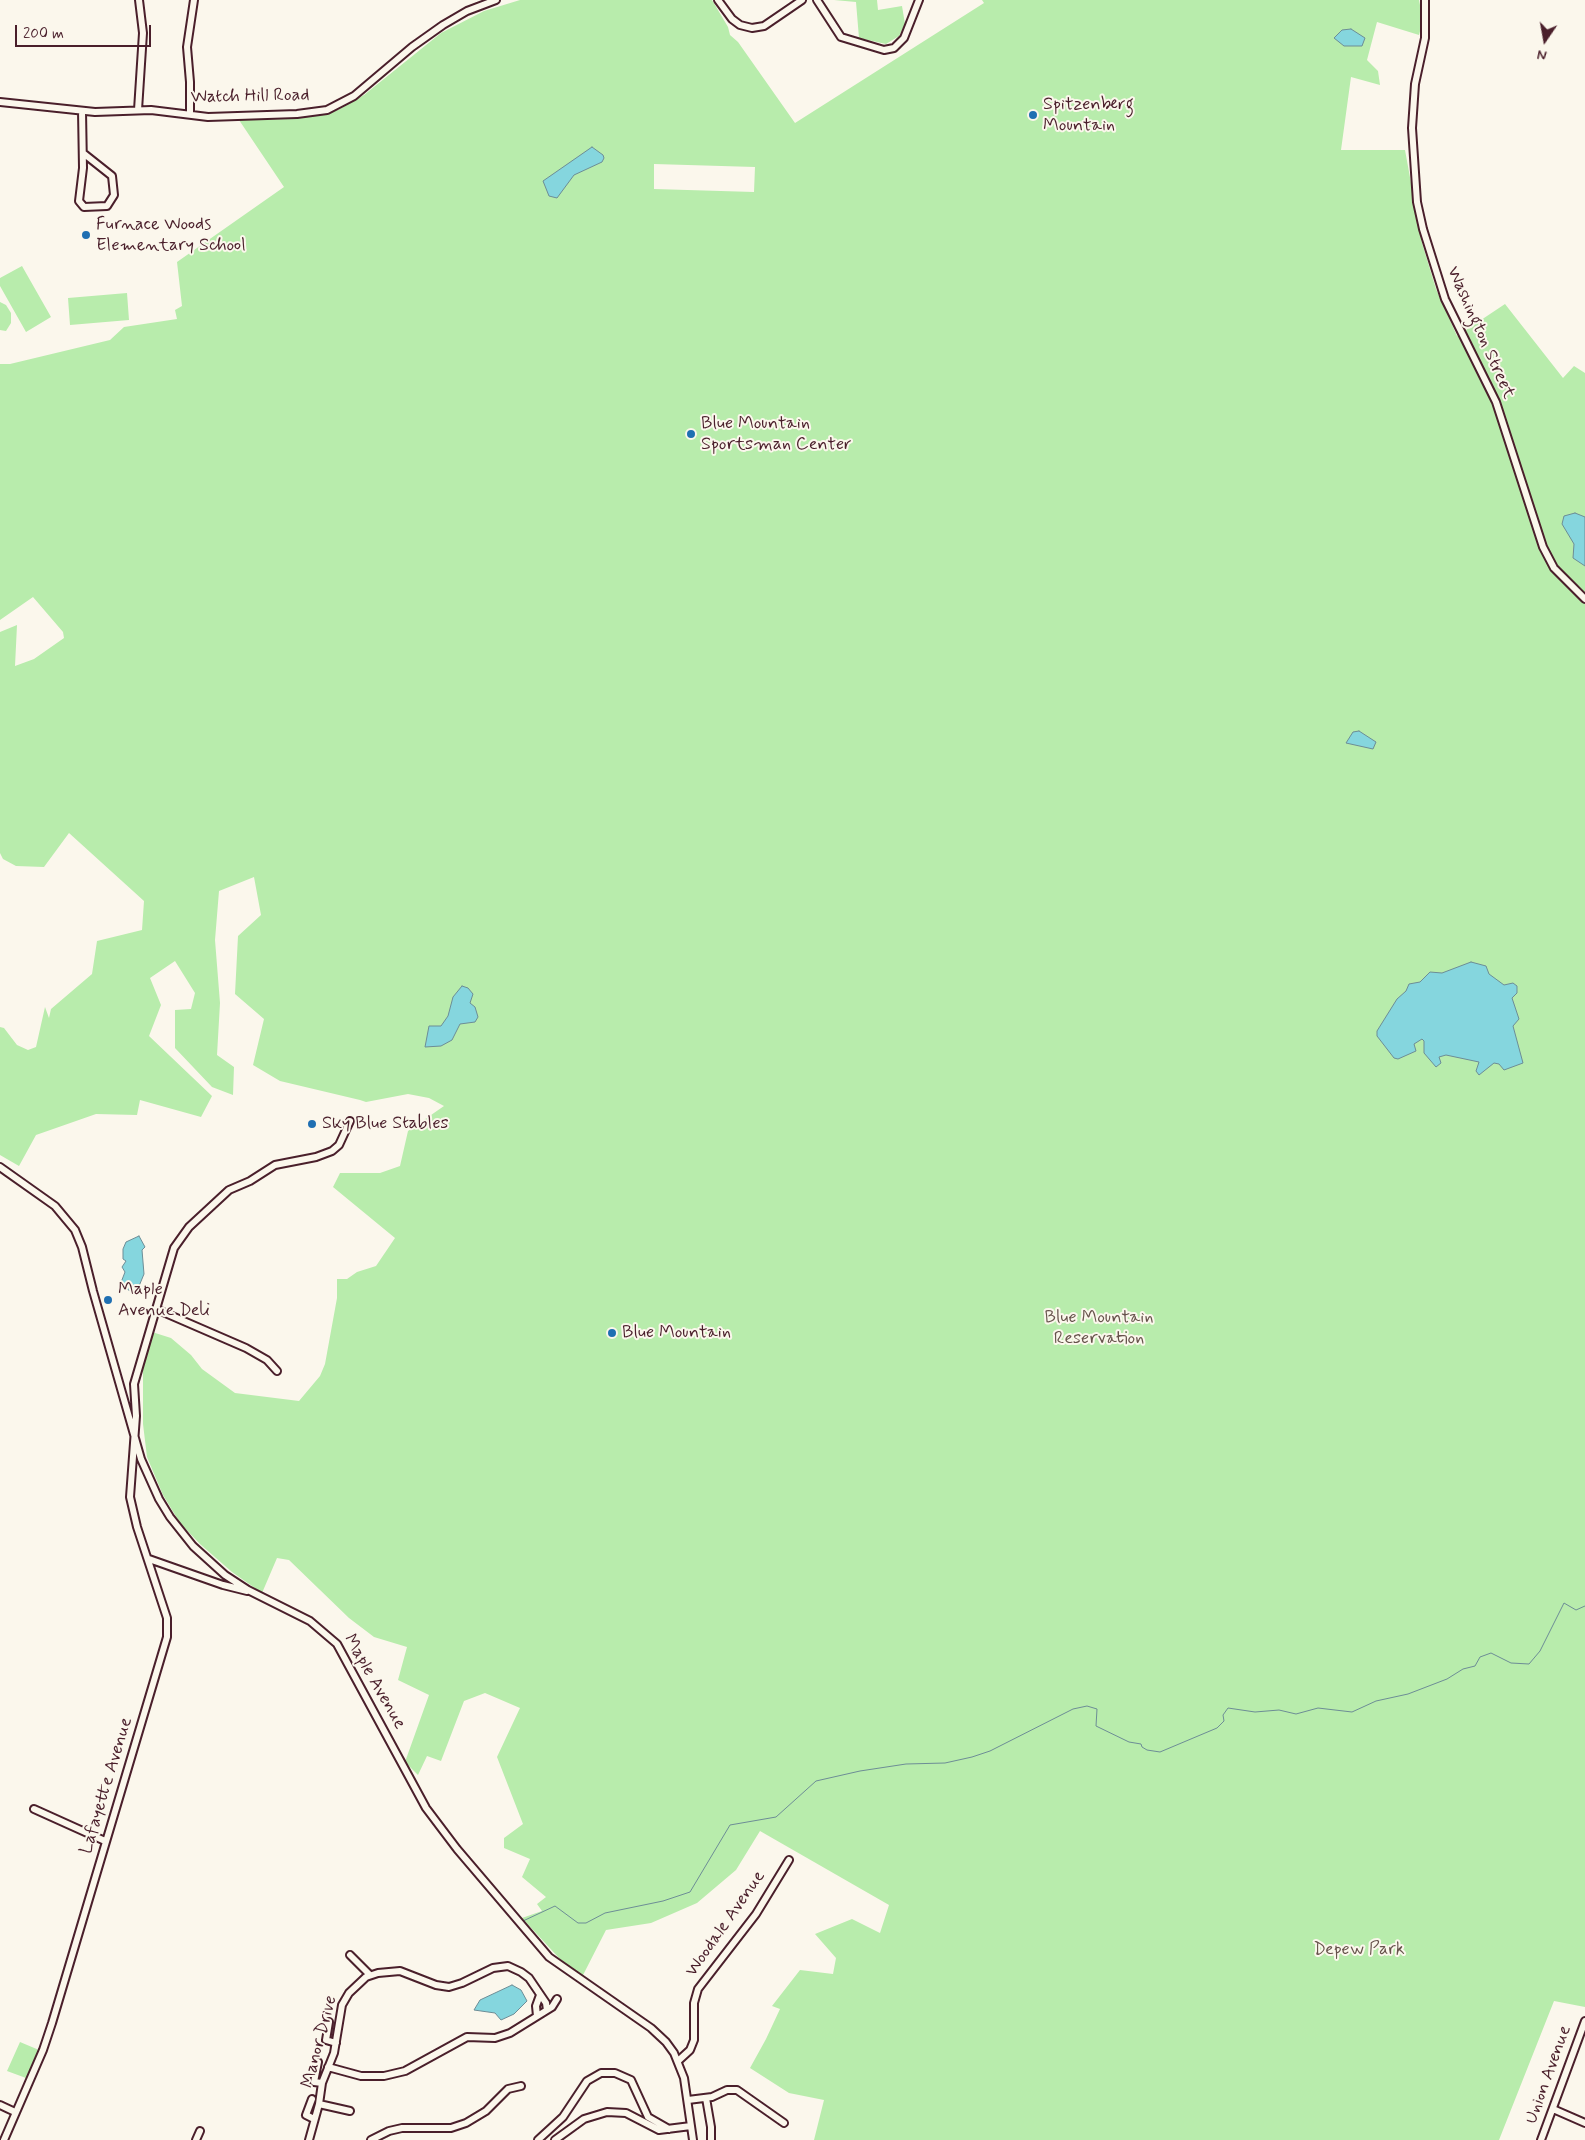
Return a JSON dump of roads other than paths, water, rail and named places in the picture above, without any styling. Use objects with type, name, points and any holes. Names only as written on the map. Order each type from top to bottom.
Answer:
[{"type":"street","points":[[138,110],[143,33],[139,0]]},
{"type":"street","points":[[190,114],[187,47],[194,0]]},
{"type":"street","name":"Watch Hill Road","points":[[0,102],[107,113],[138,110],[224,116],[297,114],[327,110],[354,96],[412,46],[443,25],[467,11],[496,0]]},
{"type":"street","points":[[718,0],[732,19],[740,25],[752,28],[764,26],[802,0]]},
{"type":"street","points":[[816,0],[841,37],[884,50],[894,48],[904,38],[919,0]]},
{"type":"street","name":"Washington Street","points":[[1425,0],[1425,38],[1415,84],[1412,128],[1416,196],[1423,229],[1445,299],[1496,402],[1543,546],[1554,568],[1585,599]]},
{"type":"street","points":[[82,111],[83,153],[79,201],[84,207],[100,208],[109,205],[114,195],[113,180],[110,174],[83,153]]},
{"type":"street","name":"Lafayette Avenue","points":[[4,2140],[43,2050],[52,2023],[168,1631],[167,1618],[137,1527],[130,1497],[136,1416],[134,1384],[174,1248],[189,1227],[229,1190],[250,1181],[275,1165],[332,1151],[339,1145],[350,1121]]},
{"type":"street","name":"Maple Avenue","points":[[0,1167],[55,1206],[76,1230],[134,1435],[159,1499],[182,1533],[214,1566],[248,1590],[310,1621],[334,1640],[346,1657],[426,1808],[457,1850],[549,1958],[651,2028],[666,2042],[678,2061],[684,2078],[693,2140]]},
{"type":"street","points":[[156,1309],[246,1348],[267,1360],[277,1371]]},
{"type":"street","points":[[149,1559],[223,1586],[243,1591],[248,1590]]},
{"type":"street","points":[[34,1808],[105,1841]]},
{"type":"street","name":"Woodale Avenue","points":[[678,2061],[690,2050],[694,2040],[694,2003],[698,1989],[756,1914],[789,1860]]},
{"type":"street","points":[[350,1955],[370,1975]]},
{"type":"street","name":"Manor Drive","points":[[309,2140],[319,2104],[322,2084],[336,2043],[345,1999],[356,1985],[370,1975],[400,1971],[436,1985],[449,1987],[462,1983],[487,1970],[508,1966],[529,1978],[546,2003],[547,2010]]},
{"type":"street","points":[[537,2016],[536,2006],[540,1995]]},
{"type":"street","points":[[328,2067],[361,2076],[395,2074],[416,2065],[467,2037],[495,2038],[521,2028],[547,2010],[557,1999]]},
{"type":"street","name":"Union Avenue","points":[[1541,2140],[1585,2021]]},
{"type":"street","points":[[328,2022],[326,2040],[336,2043]]},
{"type":"street","points":[[318,2062],[314,2082],[322,2084]]},
{"type":"street","points":[[538,2140],[563,2117],[588,2081],[602,2073],[622,2075],[631,2080],[648,2117],[669,2128]]},
{"type":"street","points":[[372,2140],[389,2131],[402,2128],[444,2128],[466,2123],[486,2111],[508,2089],[521,2086]]},
{"type":"street","points":[[688,2100],[706,2098],[727,2090],[737,2090],[784,2123]]},
{"type":"street","points":[[706,2098],[712,2127],[711,2140]]},
{"type":"street","points":[[312,2099],[306,2115],[314,2119]]},
{"type":"street","points":[[319,2104],[350,2111]]},
{"type":"street","points":[[0,2105],[15,2112]]},
{"type":"street","points":[[1553,2109],[1585,2123]]},
{"type":"street","points":[[555,2140],[584,2118],[607,2112],[626,2113],[659,2130],[692,2126]]},
{"type":"street","points":[[196,2140],[200,2131]]},
{"type":"water","points":[[1351,29],[1365,38],[1362,46],[1344,46],[1334,38],[1342,30]]},
{"type":"water","points":[[592,147],[603,155],[602,162],[574,175],[557,198],[549,196],[543,181]]},
{"type":"water","points":[[1575,513],[1585,517],[1585,566],[1573,558],[1574,544],[1562,524],[1564,516]]},
{"type":"water","points":[[1359,731],[1376,742],[1373,749],[1346,743],[1353,732]]},
{"type":"water","points":[[1471,962],[1486,966],[1489,974],[1504,985],[1513,983],[1517,986],[1517,993],[1512,998],[1519,1019],[1513,1026],[1523,1063],[1504,1070],[1499,1064],[1494,1063],[1479,1075],[1476,1071],[1479,1062],[1446,1055],[1439,1057],[1441,1063],[1436,1067],[1424,1053],[1424,1041],[1422,1039],[1414,1044],[1416,1051],[1398,1059],[1394,1058],[1377,1036],[1377,1031],[1409,984],[1420,982],[1430,972],[1442,973]]},
{"type":"water","points":[[462,986],[468,988],[473,994],[470,1003],[475,1007],[478,1017],[475,1022],[460,1024],[452,1040],[441,1046],[425,1047],[429,1026],[441,1026],[448,1016],[453,997]]},
{"type":"water","points":[[139,1236],[145,1247],[142,1250],[144,1274],[137,1291],[132,1292],[120,1285],[125,1272],[122,1267],[126,1261],[123,1259],[123,1249],[126,1242]]},
{"type":"water","points":[[512,1985],[521,1990],[527,2001],[514,2014],[501,2020],[495,2013],[474,2010],[480,2000]]},
{"type":"waterway","points":[[523,1921],[555,1906],[578,1923],[586,1923],[605,1913],[663,1901],[690,1892],[730,1825],[776,1817],[816,1781],[860,1771],[906,1764],[945,1763],[972,1757],[990,1751],[1073,1709],[1087,1706],[1097,1709],[1096,1726],[1129,1742],[1141,1744],[1147,1750],[1160,1752],[1217,1728],[1224,1721],[1223,1715],[1228,1708],[1255,1712],[1279,1710],[1296,1714],[1318,1708],[1352,1712],[1376,1701],[1408,1694],[1447,1679],[1463,1669],[1475,1666],[1480,1657],[1491,1653],[1511,1663],[1529,1664],[1540,1651],[1564,1603],[1576,1610],[1585,1606]]},
{"type":"place","name":"Spitzenberg Mountain","points":[[1033,115]]},
{"type":"place","name":"Furnace Woods Elementary School","points":[[86,235]]},
{"type":"place","name":"Blue Mountain Sportsman Center","points":[[691,434]]},
{"type":"place","name":"Sky Blue Stables","points":[[312,1124]]},
{"type":"place","name":"Maple Avenue Deli","points":[[108,1300]]},
{"type":"place","name":"Blue Mountain","points":[[612,1333]]},
{"type":"park label","name":"Blue Mountain Reservation","points":[[1099,1328]]},
{"type":"park label","name":"Depew Park","points":[[1359,1950]]}]
